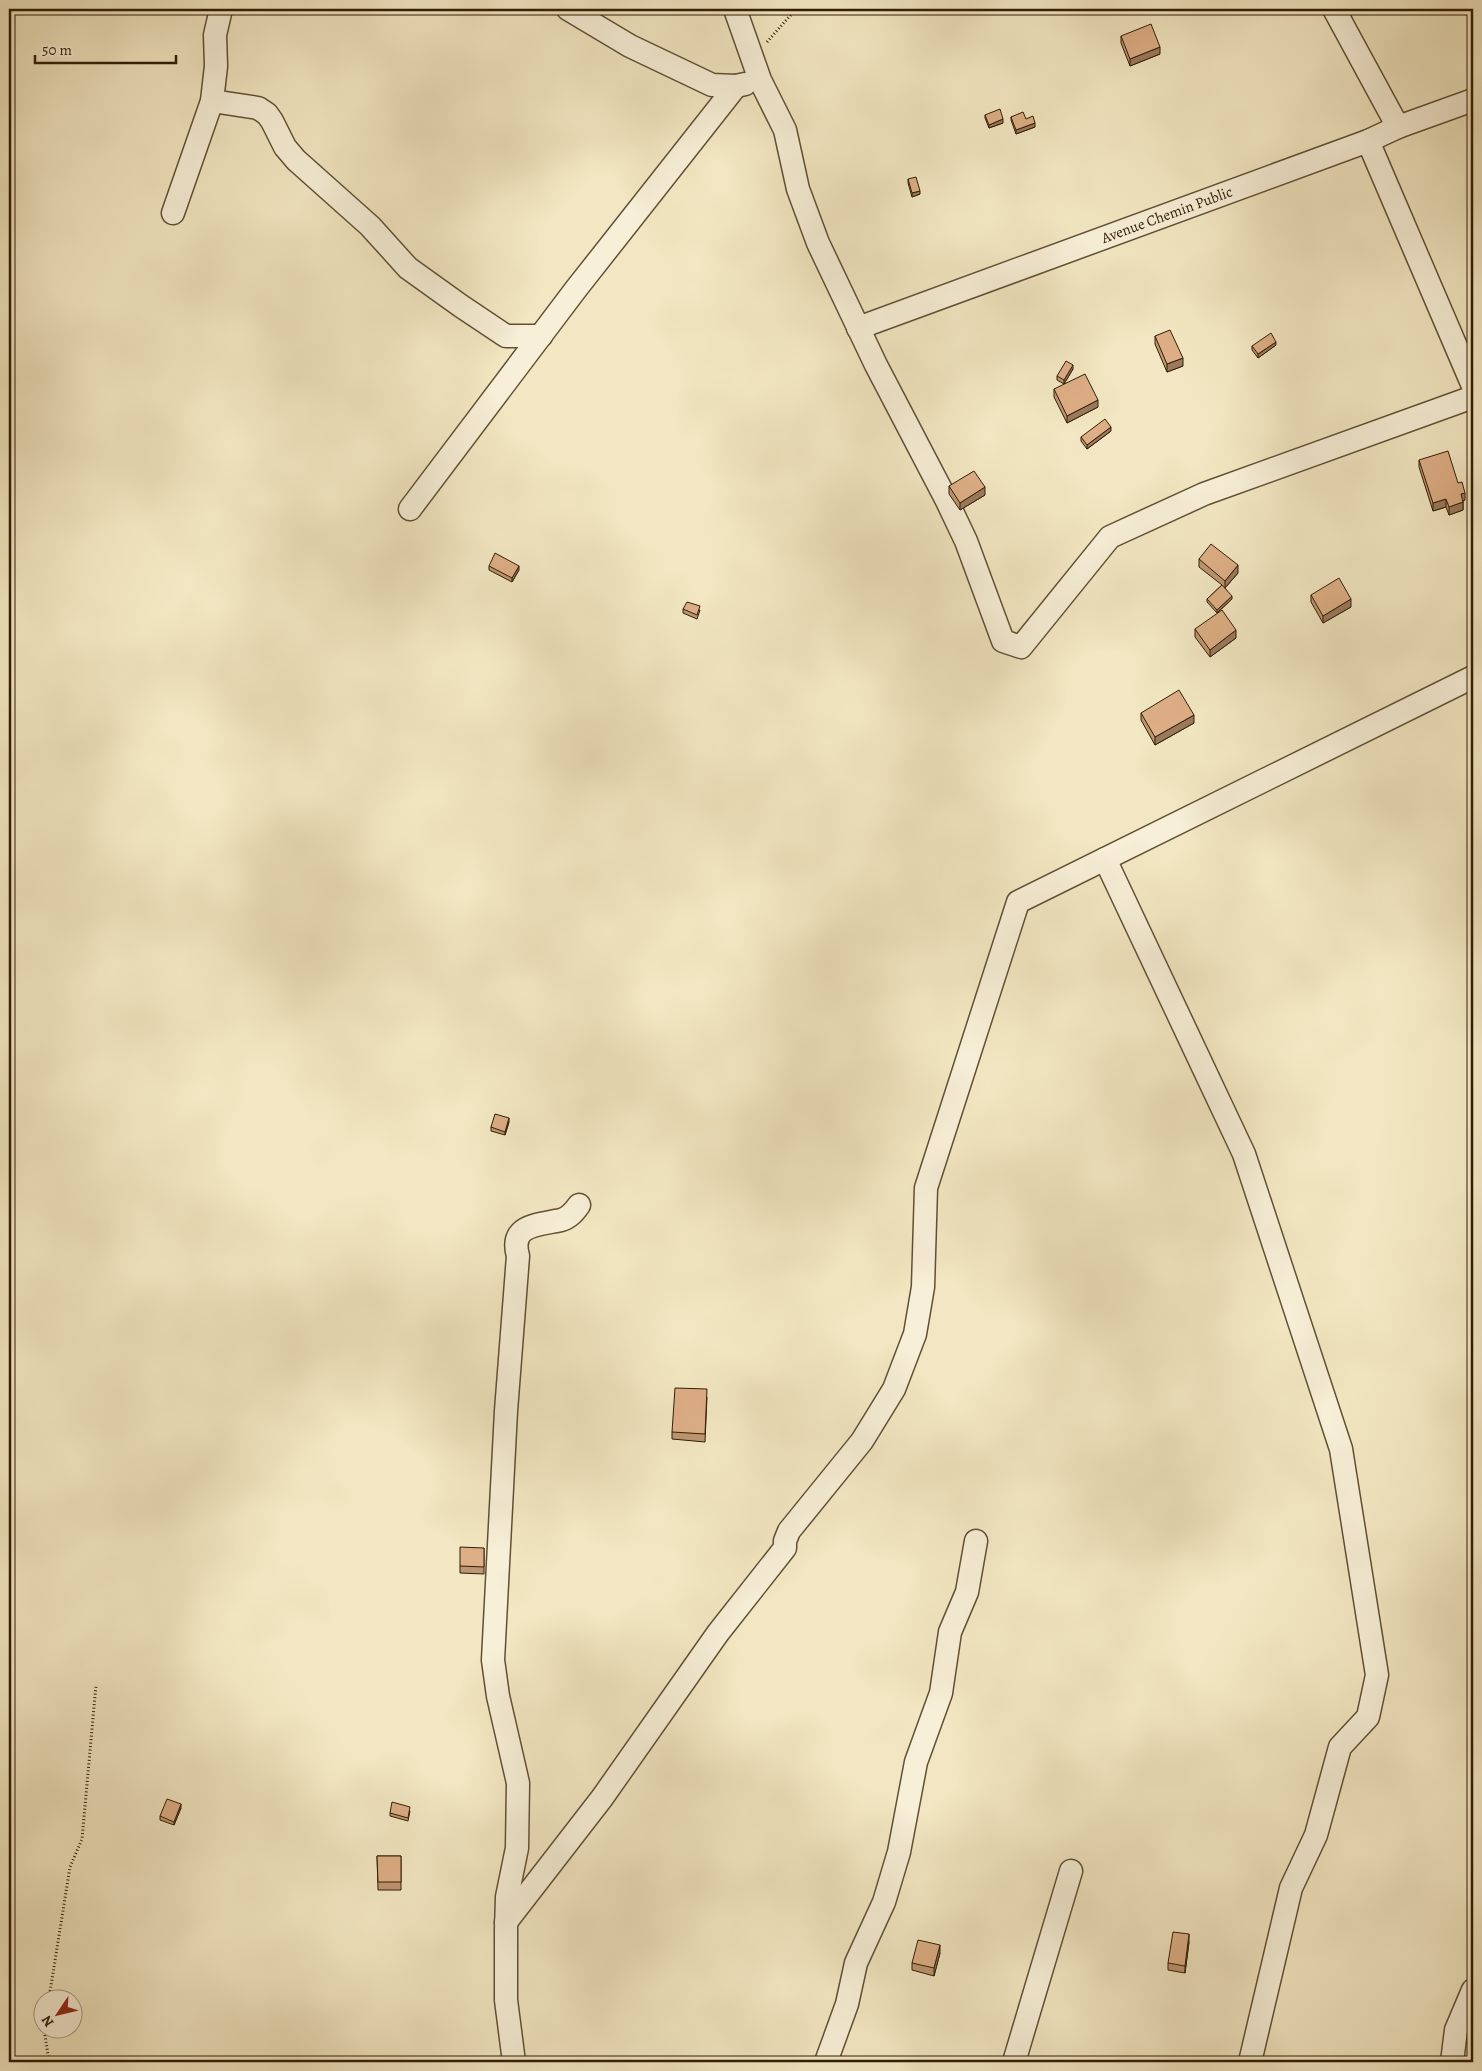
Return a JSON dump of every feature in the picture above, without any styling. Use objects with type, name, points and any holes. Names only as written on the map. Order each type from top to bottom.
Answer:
[{"type":"street","points":[[173,213],[212,101],[216,66],[215,35],[221,9]]},
{"type":"street","points":[[568,9],[630,46],[712,85],[736,86]]},
{"type":"street","points":[[735,9],[757,70],[785,130],[798,189],[818,243],[858,328],[948,501],[966,541],[1003,641],[1021,647],[1110,537],[1204,494],[1473,397]]},
{"type":"street","points":[[1334,9],[1398,127]]},
{"type":"street","points":[[410,509],[540,336],[736,86],[757,70]]},
{"type":"street","name":"Avenue Chemin Public","points":[[858,328],[1368,141],[1398,127],[1473,100]]},
{"type":"street","points":[[212,101],[258,108],[267,114],[285,147],[296,160],[370,226],[408,268],[506,336],[540,336]]},
{"type":"street","points":[[1368,141],[1473,386]]},
{"type":"street","points":[[506,1922],[602,1798],[718,1633],[785,1548],[785,1541],[789,1531],[862,1441],[894,1389],[915,1334],[922,1287],[926,1188],[1018,902],[1473,677]]},
{"type":"street","points":[[1105,859],[1244,1154],[1341,1449],[1377,1675],[1368,1717],[1340,1747],[1316,1835],[1291,1888],[1250,2062]]},
{"type":"street","points":[[514,2062],[506,2000],[506,1922],[507,1897],[517,1848],[518,1783],[498,1696],[493,1660],[506,1411],[518,1256],[515,1246],[519,1234],[530,1226],[547,1221],[562,1220],[572,1215],[579,1205]]},
{"type":"street","points":[[826,2062],[847,2004],[856,1963],[884,1902],[896,1860],[916,1762],[941,1693],[950,1632],[967,1592],[976,1541]]},
{"type":"street","points":[[1014,2062],[1071,1871]]},
{"type":"street","points":[[1452,2062],[1456,2030],[1473,1990]]},
{"type":"path","points":[[757,70],[796,9]]},
{"type":"path","points":[[51,1988],[70,1867],[82,1839],[96,1685]]},
{"type":"path","points":[[45,2038],[49,2062]]},
{"type":"building","points":[[1151,24],[1160,47],[1130,59],[1121,36]]},
{"type":"building","points":[[1000,109],[1003,119],[989,125],[985,115]]},
{"type":"building","points":[[1023,112],[1026,119],[1033,116],[1035,123],[1016,130],[1011,117]]},
{"type":"building","points":[[916,177],[920,191],[912,193],[908,179]]},
{"type":"building","points":[[1170,330],[1183,358],[1167,364],[1155,336]]},
{"type":"building","points":[[1271,333],[1276,342],[1258,354],[1252,346]]},
{"type":"building","points":[[1066,361],[1073,365],[1064,380],[1057,376]]},
{"type":"building","points":[[1085,374],[1098,400],[1067,416],[1054,389]]},
{"type":"building","points":[[1105,419],[1111,427],[1087,445],[1081,437]]},
{"type":"building","points":[[1448,451],[1458,483],[1462,482],[1465,493],[1461,494],[1463,502],[1449,507],[1446,499],[1433,503],[1419,460]]},
{"type":"building","points":[[974,471],[985,487],[960,503],[949,486]]},
{"type":"building","points":[[1211,544],[1238,565],[1225,581],[1199,559]]},
{"type":"building","points":[[495,553],[519,566],[512,578],[489,566]]},
{"type":"building","points":[[1339,578],[1351,599],[1323,616],[1311,595]]},
{"type":"building","points":[[1222,585],[1232,596],[1217,610],[1207,599]]},
{"type":"building","points":[[687,602],[700,606],[697,615],[683,609]]},
{"type":"building","points":[[1222,610],[1236,630],[1210,650],[1195,629]]},
{"type":"building","points":[[1179,690],[1194,715],[1155,737],[1141,713]]},
{"type":"building","points":[[495,1114],[509,1118],[505,1132],[491,1127]]},
{"type":"building","points":[[675,1388],[707,1389],[705,1434],[672,1432]]},
{"type":"building","points":[[460,1547],[484,1548],[484,1567],[460,1566]]},
{"type":"building","points":[[167,1799],[181,1804],[174,1822],[160,1816]]},
{"type":"building","points":[[392,1802],[410,1807],[408,1818],[390,1813]]},
{"type":"building","points":[[377,1856],[401,1856],[401,1882],[378,1882]]},
{"type":"building","points":[[1173,1932],[1189,1934],[1185,1966],[1168,1963]]},
{"type":"building","points":[[918,1940],[940,1945],[934,1968],[912,1963]]},
{"type":"building","points":[[81,2057],[96,2057],[96,2062],[81,2062]]}]
